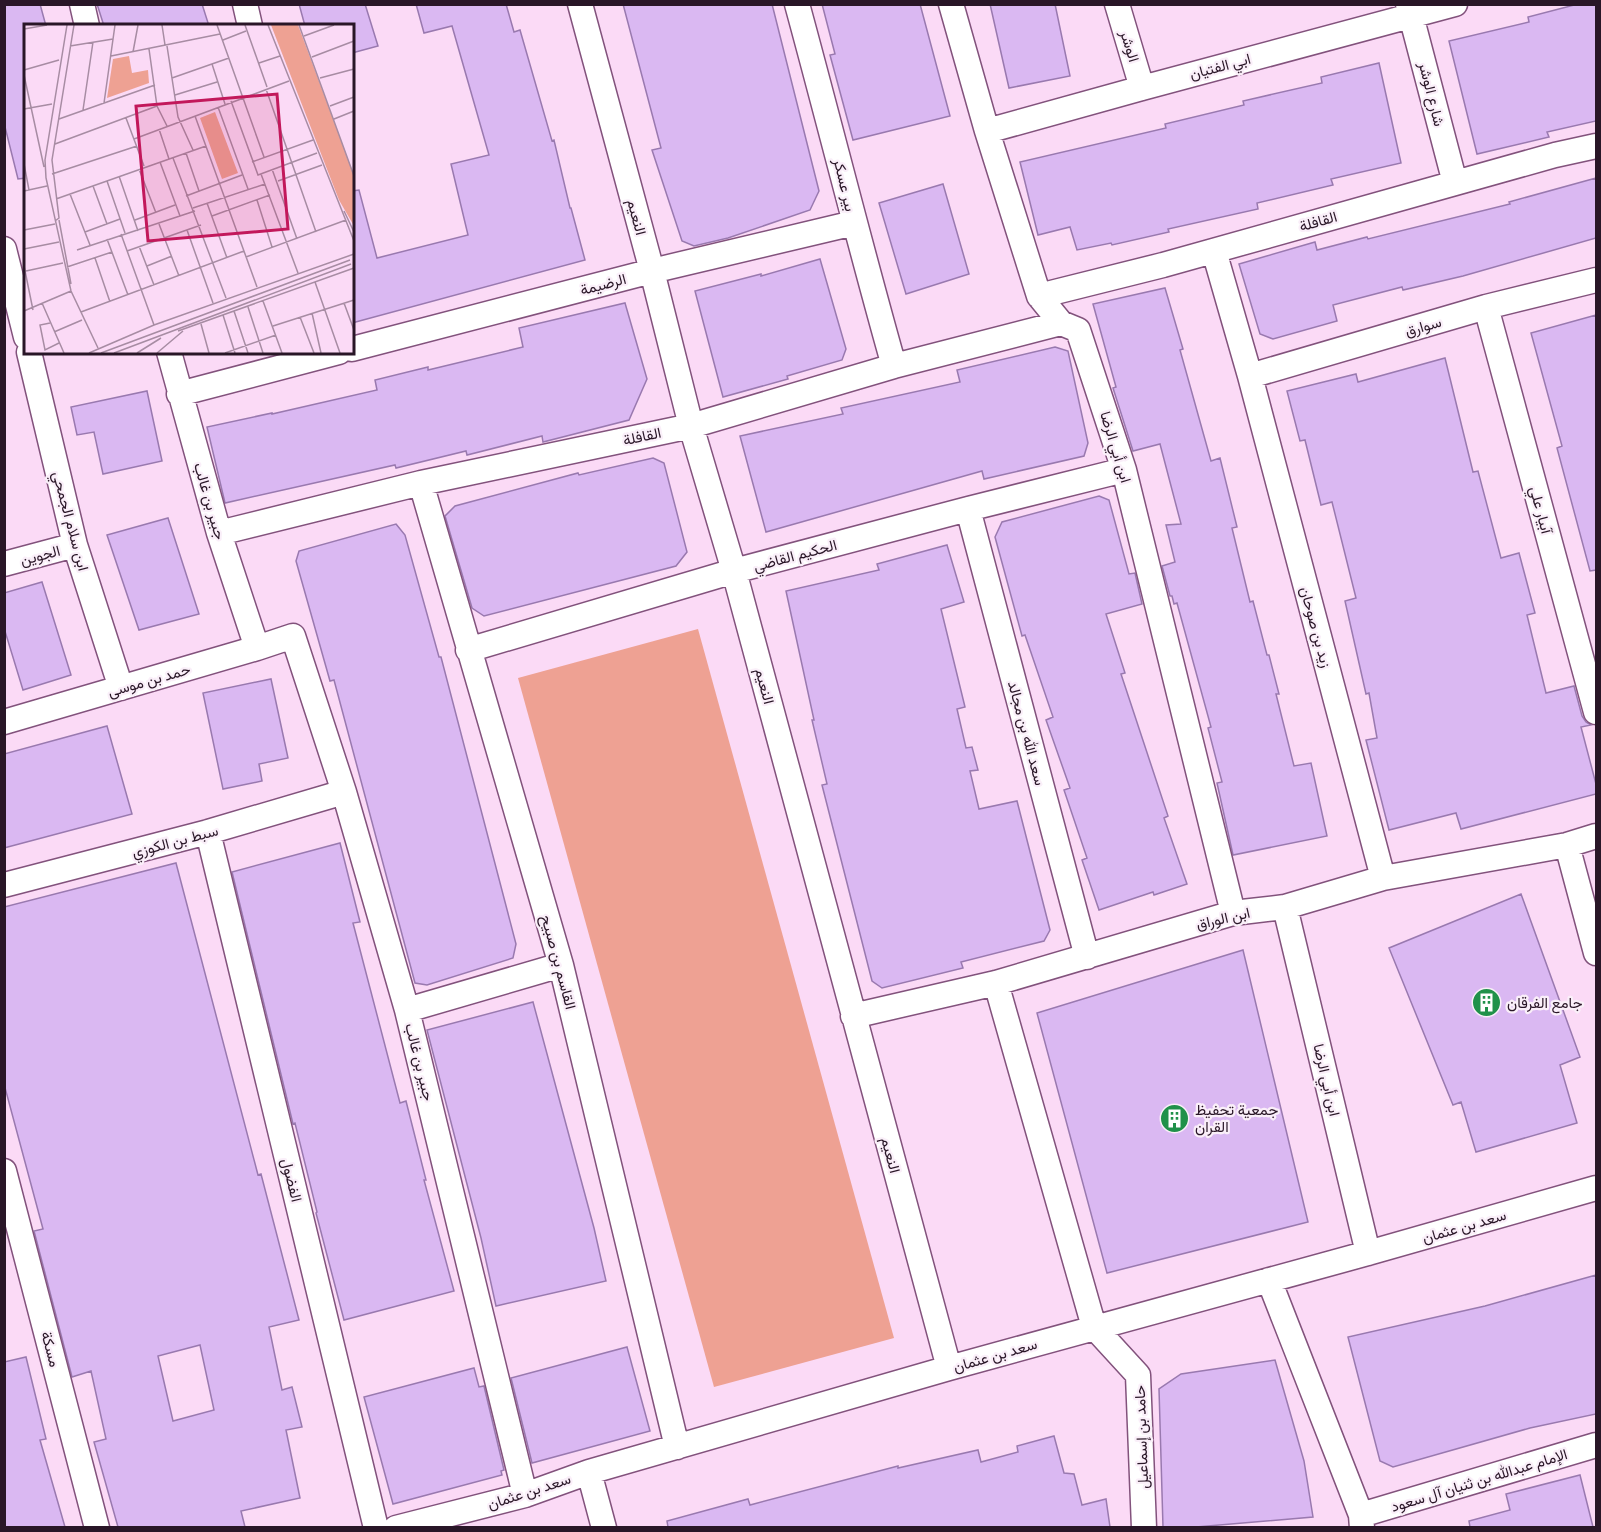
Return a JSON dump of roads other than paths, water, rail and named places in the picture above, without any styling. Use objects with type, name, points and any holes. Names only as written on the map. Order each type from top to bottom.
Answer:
[{"type":"street","points":[[82,4],[87,24]]},
{"type":"street","points":[[245,4],[250,24]]},
{"type":"street","name":"النعيم","points":[[580,4],[691,426],[734,571],[949,1368]]},
{"type":"street","name":"بير عسكر","points":[[797,4],[894,366]]},
{"type":"street","name":"ابن أبي الرضا","points":[[951,4],[987,131],[1039,296],[1061,323],[1078,330],[1125,470],[1233,913]]},
{"type":"street","name":"الوشر","points":[[1117,4],[1142,88]]},
{"type":"street","name":"ابي الفتيان","points":[[987,131],[1410,10],[1455,4]]},
{"type":"street","name":"شارع الوشر","points":[[1410,10],[1455,183]]},
{"type":"street","name":"القافلة","points":[[1039,296],[1214,251],[1555,155],[1596,146]]},
{"type":"street","name":"الرضيمة","points":[[354,348],[652,271],[854,223]]},
{"type":"street","points":[[4,249],[24,329]]},
{"type":"street","name":"زيد بن صوحان","points":[[1214,251],[1250,376],[1383,878]]},
{"type":"street","name":"سوارق","points":[[1250,376],[1486,307],[1596,280]]},
{"type":"street","name":"آبيار علي","points":[[1486,307],[1596,712]]},
{"type":"street","name":"القافلة","points":[[219,533],[421,483],[691,426],[894,366],[1061,323]]},
{"type":"street","name":"ابن سلام الجمحي","points":[[29,354],[75,545],[121,688]]},
{"type":"street","name":"جبير بن غالب","points":[[169,354],[219,533],[257,648]]},
{"type":"street","name":"الرضيمة","points":[[179,394],[330,354]]},
{"type":"street","name":"الحكيم القاضي","points":[[468,650],[734,571],[1125,470]]},
{"type":"street","name":"القاسم بن صبيح","points":[[421,483],[561,965],[678,1447]]},
{"type":"street","name":"سعد الله بن مجالد","points":[[968,509],[1087,957]]},
{"type":"street","name":"الجوين","points":[[4,564],[75,545]]},
{"type":"street","name":"جبير بن غالب","points":[[293,636],[344,792],[407,1010],[525,1495]]},
{"type":"street","name":"حمد بن موسى","points":[[4,722],[293,636]]},
{"type":"street","name":"سبط بن الكوزي","points":[[4,885],[208,832],[344,792]]},
{"type":"street","name":"الفضول","points":[[208,832],[376,1527]]},
{"type":"street","name":"ابن الوراق","points":[[853,1016],[996,983],[1233,913],[1285,906],[1383,878],[1567,845],[1596,836]]},
{"type":"street","points":[[1567,845],[1596,953]]},
{"type":"street","name":"ابن أبي الرضا","points":[[1285,906],[1368,1253]]},
{"type":"street","points":[[407,1010],[561,965]]},
{"type":"street","points":[[996,983],[1094,1327]]},
{"type":"street","name":"مسكة","points":[[4,1171],[97,1527]]},
{"type":"street","name":"سعد بن عثمان","points":[[396,1527],[525,1495],[589,1472],[949,1368],[1596,1188]]},
{"type":"street","points":[[1269,1280],[1361,1521]]},
{"type":"street","name":"حامد بن إسماعيل","points":[[1094,1327],[1138,1375],[1144,1527]]},
{"type":"street","name":"الإمام عبدالله بن ثنيان آل سعود","points":[[1361,1521],[1596,1445]]},
{"type":"street","points":[[589,1472],[604,1527]]},
{"type":"place","name":"جامع الفرقان","points":[[1486,1002]]},
{"type":"place","name":"جمعية تحفيظ القران","points":[[1174,1118]]}]
